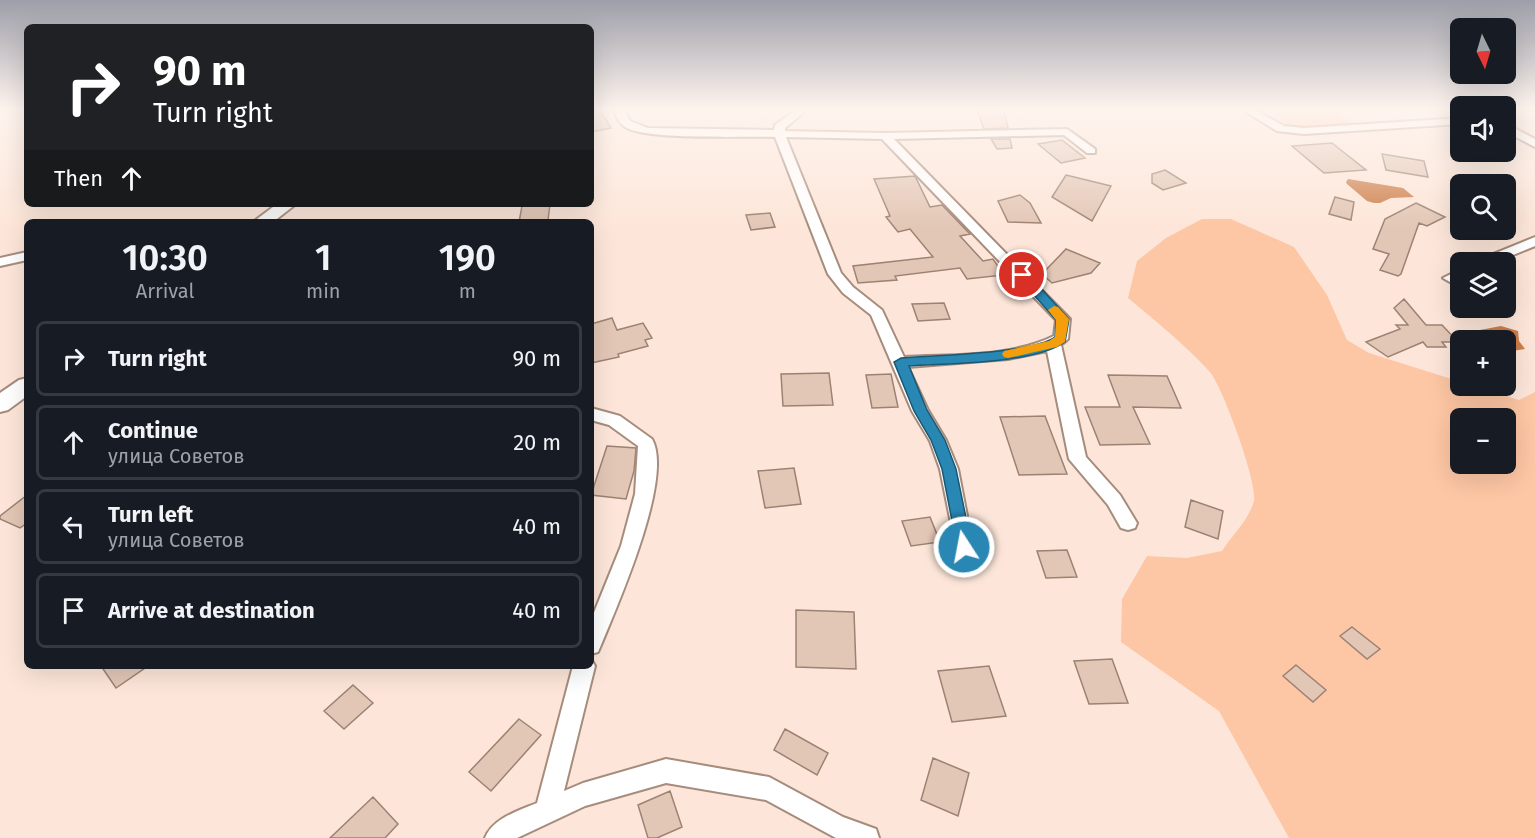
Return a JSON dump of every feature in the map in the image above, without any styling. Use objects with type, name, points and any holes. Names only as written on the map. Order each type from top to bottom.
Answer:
[{"type":"main road","points":[[266,219],[284,207]]},
{"type":"main road","points":[[0,404],[24,387]]},
{"type":"street","points":[[786,149],[835,274],[848,290],[877,313],[901,362],[921,411],[938,440],[949,469],[964,547]]},
{"type":"street","points":[[898,149],[1063,319],[1061,339],[1053,344],[1017,353],[901,362]]},
{"type":"street","points":[[1509,252],[1535,241]]},
{"type":"street","points":[[0,262],[24,257]]},
{"type":"street","points":[[1053,344],[1078,459],[1114,500],[1128,523]]},
{"type":"street","points":[[594,415],[614,420],[646,443],[649,466],[633,537],[594,637]]},
{"type":"street","points":[[547,811],[583,669]]},
{"type":"street","points":[[497,838],[512,827],[583,795],[666,771],[769,789],[836,826],[867,838]]},
{"type":"shaded area","points":[[1348,179],[1403,188],[1414,197],[1391,198],[1374,203],[1367,201],[1347,184]]},
{"type":"shaded area","points":[[1202,219],[1231,219],[1294,247],[1327,295],[1347,340],[1369,353],[1450,379],[1450,396],[1506,396],[1519,400],[1535,392],[1535,838],[1289,838],[1219,711],[1121,642],[1122,599],[1147,556],[1187,558],[1222,551],[1244,521],[1254,501],[1254,491],[1245,456],[1216,381],[1191,352],[1128,298],[1137,261],[1166,238]]},
{"type":"shaded area","points":[[1501,326],[1515,330],[1480,330]]},
{"type":"shaded area","points":[[1516,330],[1519,341],[1525,349],[1516,350]]},
{"type":"building","points":[[1044,149],[1074,149],[1085,158],[1061,163]]},
{"type":"building","points":[[1296,149],[1340,149],[1366,170],[1324,173]]},
{"type":"building","points":[[1382,154],[1424,161],[1428,177],[1386,170]]},
{"type":"building","points":[[1165,170],[1186,183],[1163,190],[1152,183],[1152,174]]},
{"type":"building","points":[[1066,175],[1111,186],[1092,221],[1052,197]]},
{"type":"building","points":[[915,176],[930,207],[942,205],[970,234],[960,236],[983,261],[993,259],[1004,275],[967,279],[960,268],[895,276],[897,280],[858,283],[853,266],[933,257],[910,229],[898,232],[886,217],[890,216],[874,179]]},
{"type":"building","points":[[1020,195],[1030,203],[1041,223],[1008,222],[998,201]]},
{"type":"building","points":[[1335,197],[1354,202],[1351,220],[1329,214]]},
{"type":"building","points":[[1416,203],[1445,217],[1427,226],[1419,223],[1401,274],[1398,276],[1380,270],[1389,254],[1373,249],[1385,219]]},
{"type":"building","points":[[522,207],[550,207],[548,219],[520,219]]},
{"type":"building","points":[[770,213],[775,227],[751,230],[746,215]]},
{"type":"building","points":[[1066,249],[1100,263],[1091,273],[1052,283],[1042,274]]},
{"type":"building","points":[[1404,299],[1426,325],[1442,325],[1450,334],[1450,342],[1442,342],[1446,347],[1427,347],[1423,342],[1388,357],[1366,342],[1400,329],[1396,325],[1408,325],[1394,308]]},
{"type":"building","points":[[944,303],[950,319],[918,321],[912,304]]},
{"type":"building","points":[[612,318],[617,330],[643,323],[652,338],[645,340],[648,346],[618,354],[619,357],[594,362],[594,323]]},
{"type":"building","points":[[829,373],[833,405],[783,406],[781,374]]},
{"type":"building","points":[[891,374],[898,407],[872,408],[866,375]]},
{"type":"building","points":[[1108,375],[1167,376],[1181,408],[1133,407],[1150,444],[1100,445],[1085,407],[1120,407]]},
{"type":"building","points":[[1045,416],[1067,474],[1019,475],[1000,417]]},
{"type":"building","points":[[607,446],[636,448],[634,471],[626,499],[594,495],[594,486]]},
{"type":"building","points":[[794,468],[801,504],[765,508],[758,471]]},
{"type":"building","points":[[24,497],[24,525],[20,528],[0,519],[0,516]]},
{"type":"building","points":[[1191,500],[1223,511],[1218,539],[1185,527]]},
{"type":"building","points":[[930,517],[940,542],[911,546],[902,521]]},
{"type":"building","points":[[1067,550],[1077,577],[1046,578],[1037,551]]},
{"type":"building","points":[[796,610],[854,612],[856,669],[796,667]]},
{"type":"building","points":[[1352,627],[1380,649],[1367,659],[1340,636]]},
{"type":"building","points":[[1112,659],[1128,703],[1089,704],[1074,661]]},
{"type":"building","points":[[1296,665],[1326,690],[1313,702],[1283,676]]},
{"type":"building","points":[[989,666],[1006,716],[952,722],[938,671]]},
{"type":"building","points":[[103,669],[144,669],[116,688]]},
{"type":"building","points":[[353,685],[373,703],[344,729],[324,711]]},
{"type":"building","points":[[519,719],[541,735],[491,791],[469,772]]},
{"type":"building","points":[[785,729],[828,753],[817,775],[774,750]]},
{"type":"building","points":[[933,758],[969,773],[958,816],[921,800]]},
{"type":"building","points":[[670,791],[682,827],[657,838],[648,838],[638,805]]},
{"type":"building","points":[[373,797],[398,824],[385,838],[330,838]]},
{"type":"slow traffic","points":[[1008,354],[1053,344],[1061,339],[1063,319],[1054,310]]},
{"type":"route","points":[[964,547],[949,469],[938,440],[921,411],[901,362],[1017,353],[1053,344],[1061,339],[1063,319],[1022,275]]}]
